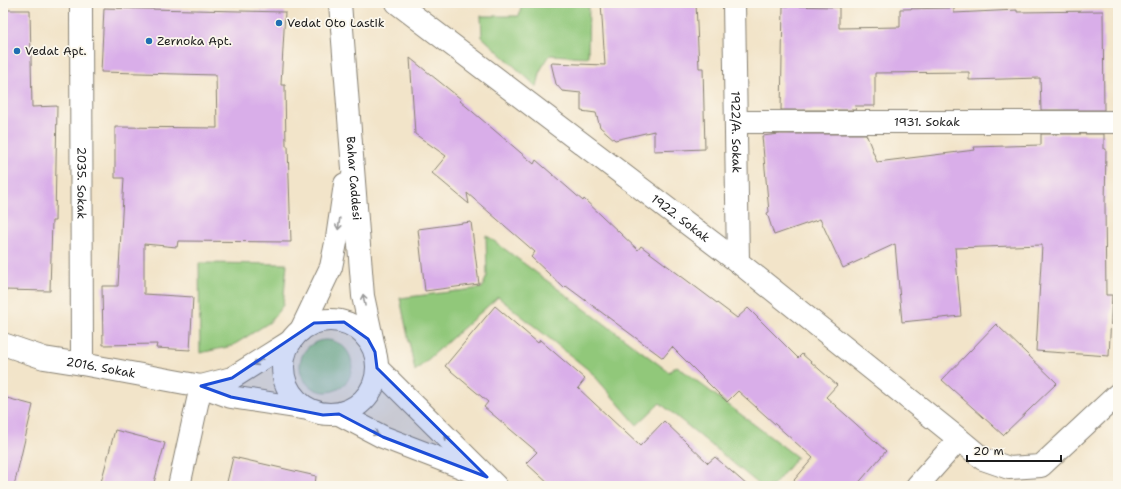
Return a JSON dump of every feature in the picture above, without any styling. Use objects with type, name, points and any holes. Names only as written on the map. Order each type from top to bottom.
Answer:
[{"type":"street","name":"2035. Sokak","points":[[80,3],[82,364]]},
{"type":"street","name":"Bahar Caddesi","points":[[340,3],[363,296],[376,360]]},
{"type":"street","name":"1922. Sokak","points":[[397,3],[738,262],[983,459],[1009,468],[1041,466],[1118,394]]},
{"type":"street","name":"1922/A. Sokak","points":[[734,3],[738,262]]},
{"type":"street","name":"1931. Sokak","points":[[736,122],[1118,122]]},
{"type":"street","points":[[351,143],[337,238],[331,267],[296,336],[284,355],[283,370],[286,386],[295,399],[308,409],[323,414],[339,414],[354,408],[366,398],[374,384],[376,360]]},
{"type":"street","points":[[179,486],[201,386],[232,378],[314,323],[328,320],[344,322],[357,329],[368,339],[376,360],[491,482]]},
{"type":"street","name":"2016. Sokak","points":[[3,344],[44,358],[201,386],[231,397],[308,409]]},
{"type":"street","points":[[339,414],[383,437],[491,482]]},
{"type":"street","points":[[917,486],[959,439]]},
{"type":"highlighted area","points":[[344,322],[368,339],[375,352],[377,368],[487,477],[383,437],[339,414],[323,415],[231,397],[201,386],[232,378],[314,323]]},
{"type":"green space","points":[[522,3],[589,3],[588,57],[550,55],[541,69],[537,87],[482,37],[481,16],[519,16]]},
{"type":"green space","points":[[486,235],[669,372],[677,366],[797,457],[773,486],[761,486],[660,403],[637,425],[591,372],[498,297],[415,371],[400,298],[482,288],[487,276]]},
{"type":"green space","points":[[199,263],[287,264],[283,305],[270,322],[232,346],[200,353]]},
{"type":"green space","points":[[321,340],[331,340],[345,347],[352,361],[352,371],[345,385],[331,392],[321,392],[311,388],[304,381],[300,371],[300,361],[304,351],[311,344]]},
{"type":"building","points":[[601,3],[696,3],[699,68],[703,68],[705,149],[654,151],[654,131],[615,140],[600,127],[596,113],[581,111],[581,93],[562,91],[556,84],[551,63],[605,65]]},
{"type":"building","points":[[783,6],[839,7],[839,28],[900,27],[900,9],[954,8],[954,13],[1017,10],[1017,12],[1103,11],[1104,110],[1041,110],[1040,78],[969,80],[969,72],[875,73],[875,106],[855,106],[856,110],[781,110]]},
{"type":"building","points":[[104,8],[285,12],[281,85],[285,85],[286,146],[288,146],[291,242],[178,241],[177,247],[144,244],[144,294],[193,297],[190,350],[156,348],[157,344],[103,345],[102,286],[118,286],[124,178],[115,178],[115,127],[217,128],[216,75],[101,72]]},
{"type":"building","points":[[3,10],[30,10],[32,107],[57,106],[55,221],[52,221],[50,291],[3,290]]},
{"type":"building","points":[[410,58],[461,99],[460,101],[534,164],[536,160],[583,201],[584,199],[638,250],[641,246],[737,318],[748,308],[798,358],[802,354],[837,385],[826,397],[886,451],[856,486],[789,486],[813,458],[738,391],[727,402],[672,347],[663,358],[566,286],[564,288],[531,257],[535,252],[467,193],[469,204],[432,173],[446,156],[415,134]]},
{"type":"building","points":[[780,134],[866,134],[877,162],[975,150],[974,147],[1041,145],[1041,134],[1104,134],[1104,149],[1106,149],[1106,295],[1112,295],[1109,356],[1036,351],[1042,245],[955,248],[961,316],[902,322],[895,244],[843,268],[820,219],[774,235],[767,213],[769,212],[762,136]]},
{"type":"building","points":[[471,222],[479,284],[425,291],[418,229]]},
{"type":"building","points":[[495,306],[538,343],[540,340],[585,379],[578,388],[640,446],[664,421],[708,463],[715,457],[748,486],[551,486],[526,463],[537,452],[484,407],[488,402],[445,366]]},
{"type":"building","points":[[996,324],[1057,383],[1003,435],[942,380]]},
{"type":"building","points":[[3,397],[33,405],[14,486],[3,486]]},
{"type":"building","points":[[115,430],[165,443],[153,486],[100,486]]},
{"type":"building","points":[[233,457],[316,476],[315,486],[226,486]]},
{"type":"place","name":"Vedat Oto Lastik","points":[[279,23]]},
{"type":"place","name":"Zernoka Apt.","points":[[149,41]]},
{"type":"place","name":"Vedat Apt.","points":[[17,51]]}]
